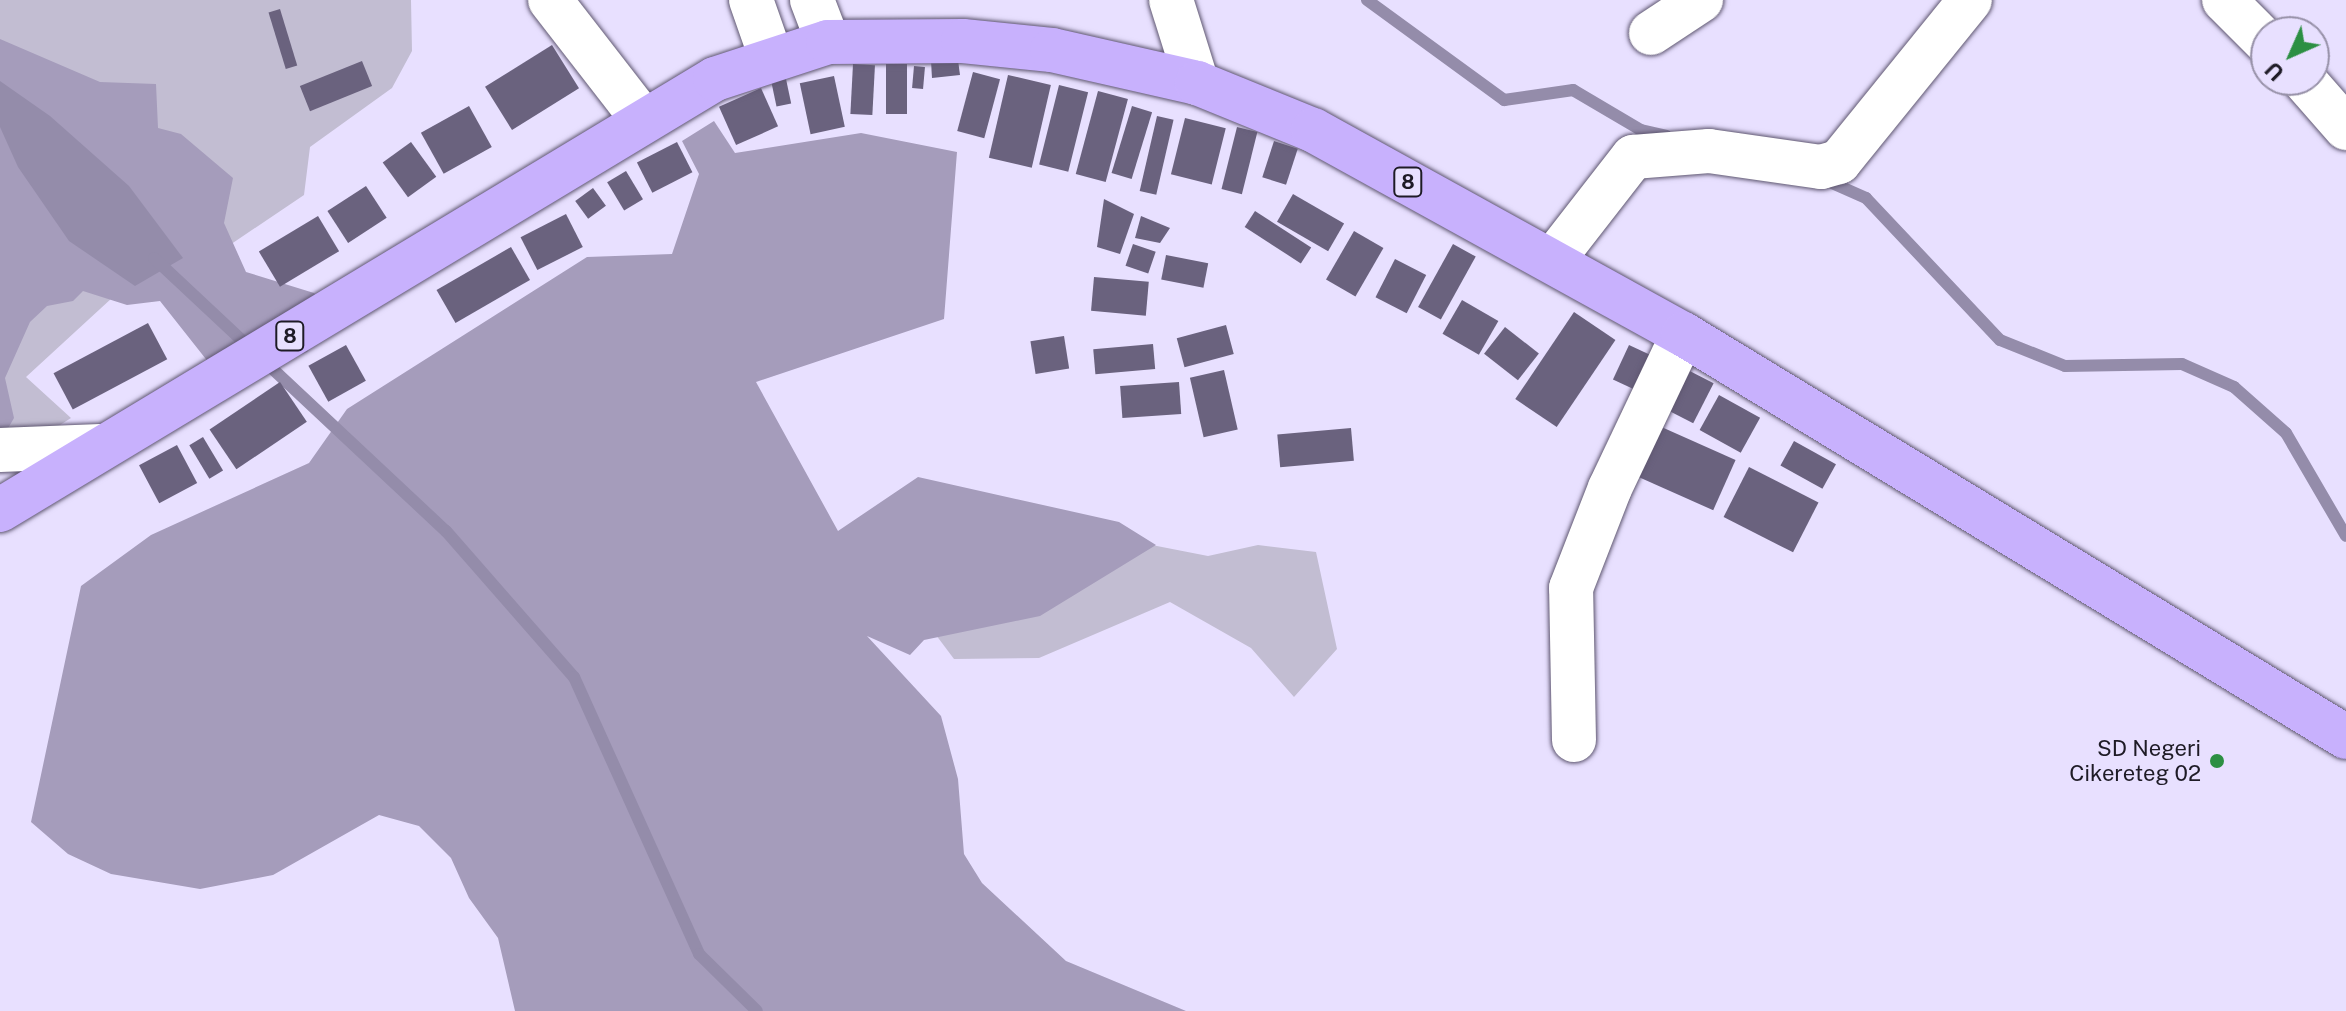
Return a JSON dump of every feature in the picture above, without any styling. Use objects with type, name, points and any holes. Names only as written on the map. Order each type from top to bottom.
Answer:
[{"type":"highway","name":"8","points":[[0,510],[101,446],[404,270],[643,120],[715,79],[771,57],[828,42],[963,41],[1052,50],[1197,83],[1313,130],[1683,334],[2346,737]]},
{"type":"street","points":[[550,0],[643,120]]},
{"type":"street","points":[[751,0],[771,57]]},
{"type":"street","points":[[812,0],[828,42]]},
{"type":"street","points":[[1171,0],[1197,83]]},
{"type":"street","points":[[1651,33],[1701,0]]},
{"type":"street","points":[[1552,261],[1633,157],[1709,151],[1821,167],[1839,162],[1970,0]]},
{"type":"street","points":[[2224,0],[2250,26]]},
{"type":"street","points":[[2318,96],[2346,128]]},
{"type":"street","points":[[1574,740],[1571,588],[1610,488],[1683,334]]},
{"type":"street","points":[[0,450],[101,446]]},
{"type":"shaded area","points":[[0,0],[411,0],[412,51],[392,88],[310,147],[304,195],[218,253],[0,83]]},
{"type":"shaded area","points":[[0,39],[100,82],[156,84],[158,128],[181,134],[233,178],[224,223],[246,272],[314,293],[338,317],[307,352],[243,377],[209,363],[160,301],[127,305],[83,291],[73,301],[47,306],[30,322],[5,378],[14,418],[0,442]]},
{"type":"shaded area","points":[[0,81],[50,116],[129,186],[183,258],[135,286],[69,241],[18,167],[0,127]]},
{"type":"shaded area","points":[[714,121],[735,153],[861,133],[957,152],[944,319],[756,382],[838,531],[918,477],[1119,522],[1156,545],[1040,616],[924,640],[910,655],[867,636],[941,716],[958,779],[964,854],[982,883],[1066,961],[1186,1011],[515,1011],[498,938],[469,898],[451,858],[419,826],[379,815],[273,875],[200,889],[111,874],[68,854],[31,822],[81,586],[151,535],[309,463],[347,409],[587,257],[672,254],[699,174],[682,141]]},
{"type":"shaded area","points":[[0,136],[137,275],[26,377],[71,418],[0,463]]},
{"type":"shaded area","points":[[1065,528],[1208,556],[1258,545],[1316,552],[1337,649],[1294,697],[1251,648],[1170,602],[1039,658],[954,659],[882,563]]},
{"type":"building","points":[[280,9],[297,65],[286,69],[269,13]]},
{"type":"building","points":[[552,45],[579,88],[512,130],[485,87]]},
{"type":"building","points":[[958,60],[960,75],[932,78],[931,61]]},
{"type":"building","points":[[362,61],[372,86],[310,111],[300,86]]},
{"type":"building","points":[[853,64],[875,65],[872,115],[850,114]]},
{"type":"building","points":[[886,64],[907,64],[907,114],[886,114]]},
{"type":"building","points":[[914,66],[925,67],[923,89],[912,88]]},
{"type":"building","points":[[973,72],[1000,79],[984,138],[957,131]]},
{"type":"building","points":[[1008,75],[1051,85],[1032,168],[989,158]]},
{"type":"building","points":[[834,76],[845,127],[811,134],[800,83]]},
{"type":"building","points":[[786,79],[791,103],[777,107],[771,82]]},
{"type":"building","points":[[1059,85],[1088,92],[1068,172],[1039,165]]},
{"type":"building","points":[[761,88],[778,126],[736,145],[719,107]]},
{"type":"building","points":[[1098,91],[1128,99],[1106,182],[1076,174]]},
{"type":"building","points":[[469,106],[492,147],[444,174],[421,133]]},
{"type":"building","points":[[1132,106],[1152,112],[1132,179],[1112,173]]},
{"type":"building","points":[[1157,116],[1174,120],[1156,195],[1140,191]]},
{"type":"building","points":[[1185,118],[1226,128],[1212,184],[1171,174]]},
{"type":"building","points":[[1237,127],[1257,132],[1242,194],[1222,189]]},
{"type":"building","points":[[1274,141],[1298,149],[1286,185],[1262,177]]},
{"type":"building","points":[[411,142],[436,177],[408,197],[383,163]]},
{"type":"building","points":[[677,142],[692,172],[652,193],[637,162]]},
{"type":"building","points":[[626,171],[643,199],[624,211],[607,182]]},
{"type":"building","points":[[366,186],[387,218],[348,243],[327,211]]},
{"type":"building","points":[[593,188],[606,206],[588,219],[575,201]]},
{"type":"building","points":[[1293,194],[1344,224],[1328,251],[1277,222]]},
{"type":"building","points":[[1104,199],[1134,214],[1120,254],[1097,247]]},
{"type":"building","points":[[1255,211],[1311,247],[1301,263],[1245,227]]},
{"type":"building","points":[[566,214],[583,247],[537,270],[521,237]]},
{"type":"building","points":[[318,216],[339,251],[280,287],[259,252]]},
{"type":"building","points":[[1141,216],[1170,228],[1160,243],[1135,238]]},
{"type":"building","points":[[1354,231],[1383,248],[1355,296],[1326,279]]},
{"type":"building","points":[[1133,244],[1156,252],[1148,274],[1126,266]]},
{"type":"building","points":[[1453,244],[1476,257],[1441,320],[1418,307]]},
{"type":"building","points":[[511,247],[530,280],[456,323],[437,290]]},
{"type":"building","points":[[1166,255],[1208,263],[1203,288],[1161,280]]},
{"type":"building","points":[[1395,259],[1426,275],[1407,313],[1375,297]]},
{"type":"building","points":[[1094,277],[1149,282],[1146,316],[1091,311]]},
{"type":"building","points":[[1462,300],[1498,321],[1479,355],[1442,334]]},
{"type":"building","points":[[1574,312],[1615,340],[1557,427],[1515,399]]},
{"type":"building","points":[[148,323],[167,359],[73,409],[54,373]]},
{"type":"building","points":[[1226,325],[1234,354],[1185,367],[1177,338]]},
{"type":"building","points":[[1505,327],[1539,353],[1518,380],[1484,354]]},
{"type":"building","points":[[1064,336],[1069,369],[1036,374],[1030,341]]},
{"type":"building","points":[[1153,344],[1155,369],[1095,374],[1093,349]]},
{"type":"building","points":[[346,345],[366,381],[328,402],[308,366]]},
{"type":"building","points":[[1629,345],[1661,360],[1645,394],[1613,379]]},
{"type":"building","points":[[1678,365],[1714,383],[1693,423],[1658,405]]},
{"type":"building","points":[[1224,370],[1238,429],[1204,437],[1190,378]]},
{"type":"building","points":[[280,382],[307,422],[236,469],[210,430]]},
{"type":"building","points":[[1179,382],[1181,414],[1122,418],[1120,386]]},
{"type":"building","points":[[1719,395],[1760,418],[1741,453],[1700,430]]},
{"type":"building","points":[[1657,425],[1736,460],[1713,510],[1635,475]]},
{"type":"building","points":[[1351,428],[1354,461],[1280,467],[1277,434]]},
{"type":"building","points":[[203,437],[223,470],[209,479],[189,445]]},
{"type":"building","points":[[1794,441],[1836,464],[1822,489],[1780,465]]},
{"type":"building","points":[[177,445],[197,483],[159,503],[139,465]]},
{"type":"building","points":[[1749,467],[1818,502],[1793,552],[1724,517]]},
{"type":"waterway","points":[[1367,0],[1504,100],[1573,90],[1641,130],[1666,136]]},
{"type":"waterway","points":[[1823,179],[1866,198],[2000,340],[2065,366],[2182,364],[2234,387],[2286,433],[2346,536]]},
{"type":"waterway","points":[[154,258],[446,531],[574,677],[699,954],[757,1011]]},
{"type":"place","name":"SD Negeri Cikereteg 02","points":[[2217,761]]}]
